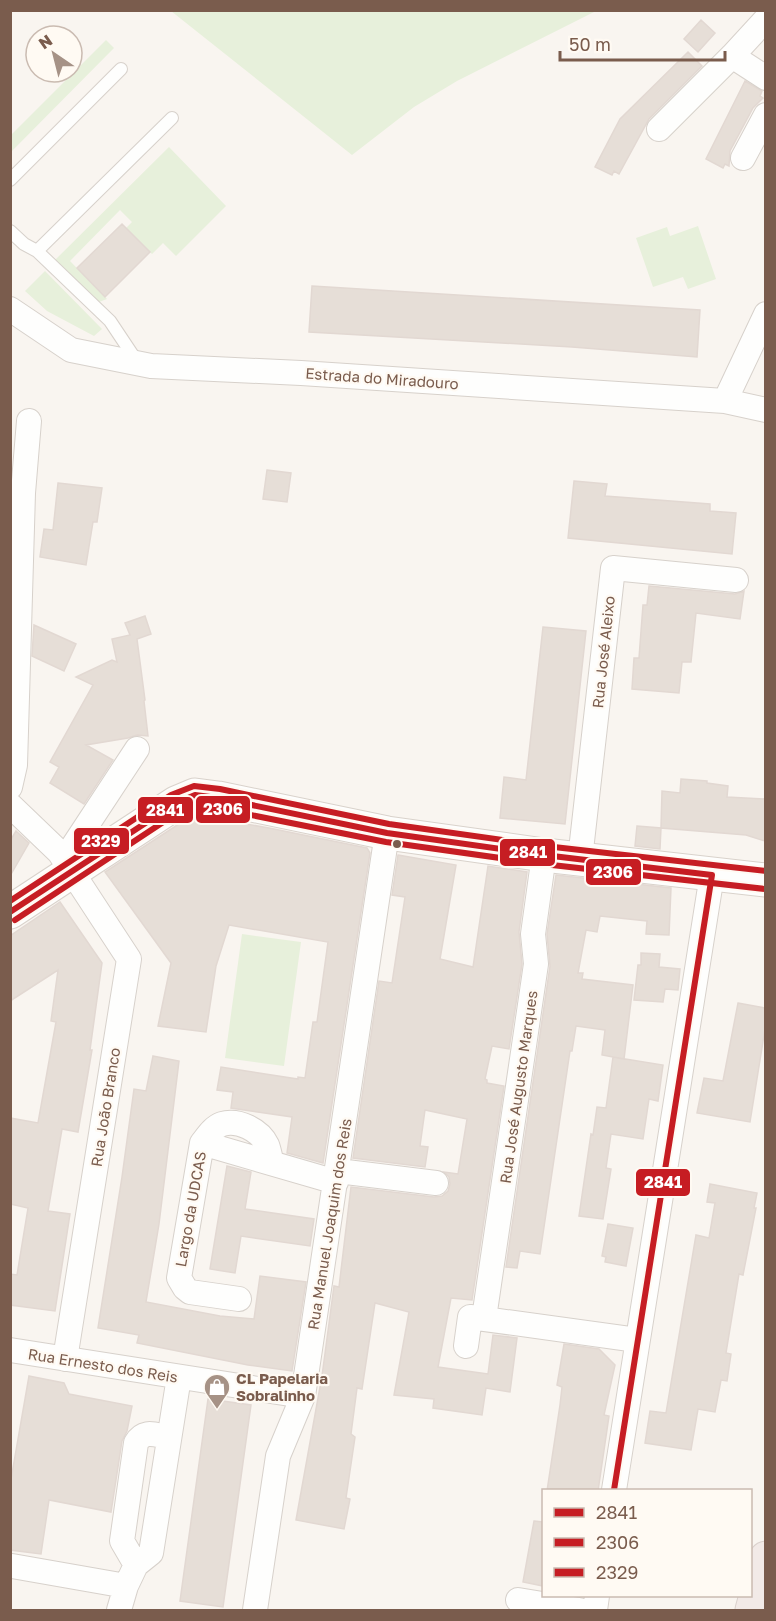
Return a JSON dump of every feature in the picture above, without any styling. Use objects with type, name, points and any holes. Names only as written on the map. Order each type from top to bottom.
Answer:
[{"type":"highway","points":[[752,1611],[765,1558]]},
{"type":"street","points":[[659,129],[732,56],[765,19]]},
{"type":"street","points":[[732,56],[765,78]]},
{"type":"street","points":[[744,158],[765,115]]},
{"type":"street","name":"Estrada do Miradouro","points":[[10,309],[71,350],[151,366],[301,373],[725,401],[765,410]]},
{"type":"street","points":[[725,401],[765,314]]},
{"type":"street","points":[[10,787],[15,765],[22,493],[29,421]]},
{"type":"street","name":"Rua José Aleixo","points":[[580,859],[613,568],[736,580]]},
{"type":"street","points":[[68,866],[137,749]]},
{"type":"street","points":[[10,912],[68,866],[176,803],[195,795],[387,832],[543,855],[765,880]]},
{"type":"street","name":"Rua João Branco","points":[[10,805],[55,848],[129,958],[65,1359]]},
{"type":"street","name":"Rua Manuel Joaquim dos Reis","points":[[255,1611],[278,1455],[303,1396],[387,832]]},
{"type":"street","name":"Rua José Augusto Marques","points":[[484,1318],[536,964],[533,934],[543,855]]},
{"type":"street","points":[[614,1489],[712,875]]},
{"type":"street","name":"Largo da UDCAS","points":[[239,1299],[189,1292],[179,1278],[202,1143],[212,1131],[222,1124],[249,1127],[267,1144],[272,1163],[337,1176],[436,1183]]},
{"type":"street","points":[[466,1346],[470,1317],[637,1340]]},
{"type":"street","name":"Rua Ernesto dos Reis","points":[[10,1350],[303,1396]]},
{"type":"street","points":[[119,1611],[131,1576],[152,1553],[179,1377]]},
{"type":"street","points":[[12,1566],[131,1576]]},
{"type":"street","points":[[518,1600],[579,1611]]},
{"type":"lane","points":[[10,180],[121,69]]},
{"type":"lane","points":[[38,251],[172,118]]},
{"type":"lane","points":[[10,231],[24,244],[38,251],[110,321],[138,363]]},
{"type":"green space","points":[[171,11],[596,11],[457,81],[414,107],[352,155]]},
{"type":"green space","points":[[106,40],[114,48],[84,78],[84,62]]},
{"type":"green space","points":[[62,84],[78,84],[11,152],[11,135]]},
{"type":"green space","points":[[169,147],[226,206],[176,256],[163,243],[152,254],[126,228],[132,222],[120,210],[70,261],[107,299],[99,302],[93,299],[55,260]]},
{"type":"green space","points":[[698,226],[716,279],[688,289],[683,277],[653,287],[636,238],[667,227],[670,236]]},
{"type":"green space","points":[[45,271],[102,329],[94,336],[47,311],[25,291]]},
{"type":"green space","points":[[242,934],[301,942],[284,1066],[225,1058]]},
{"type":"building","points":[[701,20],[715,33],[698,52],[684,39]]},
{"type":"building","points":[[688,52],[702,66],[649,119],[619,174],[614,171],[612,175],[595,167],[620,119]]},
{"type":"building","points":[[745,81],[762,91],[760,96],[763,98],[753,108],[730,151],[729,166],[725,164],[723,168],[706,159]]},
{"type":"building","points":[[122,224],[150,252],[105,297],[77,268]]},
{"type":"building","points":[[312,286],[700,310],[697,357],[572,347],[309,332]]},
{"type":"building","points":[[267,470],[291,473],[287,502],[263,499]]},
{"type":"building","points":[[574,481],[607,484],[605,496],[710,504],[710,511],[736,513],[732,554],[568,538]]},
{"type":"building","points":[[58,483],[102,488],[97,522],[93,522],[86,565],[40,557],[44,529],[53,530]]},
{"type":"building","points":[[649,586],[735,594],[744,591],[740,619],[696,613],[691,662],[682,662],[679,693],[632,689],[634,658],[639,658],[643,605],[647,605]]},
{"type":"building","points":[[145,616],[151,634],[137,639],[148,736],[137,735],[86,745],[113,760],[84,804],[50,783],[59,767],[50,762],[93,685],[76,677],[112,660],[117,662],[112,639],[130,635],[125,623]]},
{"type":"building","points":[[34,625],[76,644],[64,671],[32,656]]},
{"type":"building","points":[[543,627],[586,631],[565,824],[500,818],[504,777],[526,780]]},
{"type":"building","points":[[681,779],[707,781],[707,783],[728,786],[727,797],[765,799],[765,841],[746,835],[661,828],[662,791],[680,793]]},
{"type":"building","points":[[195,815],[367,848],[370,853],[323,1163],[287,1153],[292,1117],[231,1108],[233,1092],[217,1090],[221,1067],[298,1079],[298,1077],[305,1078],[313,1022],[317,1022],[328,942],[229,925],[216,966],[206,1032],[158,1026],[171,963],[105,872]]},
{"type":"building","points":[[637,826],[661,828],[660,849],[635,846]]},
{"type":"building","points":[[16,831],[29,843],[10,876],[10,841]]},
{"type":"building","points":[[398,855],[456,865],[440,959],[473,967],[488,866],[527,872],[519,932],[522,964],[509,1049],[492,1046],[485,1079],[487,1083],[504,1086],[472,1300],[451,1298],[438,1367],[488,1374],[493,1335],[517,1338],[510,1392],[486,1388],[482,1415],[433,1408],[434,1399],[394,1395],[409,1312],[375,1303],[362,1389],[357,1388],[351,1434],[355,1437],[346,1498],[350,1499],[344,1529],[296,1520],[322,1376],[334,1286],[339,1287],[351,1187],[442,1196],[448,1191],[450,1184],[449,1177],[444,1172],[458,1174],[467,1119],[425,1110],[420,1146],[428,1147],[425,1167],[353,1158],[379,981],[392,983],[405,897],[392,895]]},
{"type":"building","points":[[556,875],[671,888],[669,935],[646,934],[647,921],[600,916],[597,932],[586,930],[578,973],[583,973],[582,979],[633,985],[624,1059],[602,1055],[605,1030],[576,1026],[572,1051],[570,1051],[540,1254],[520,1251],[517,1268],[506,1267],[550,966],[547,934]]},
{"type":"building","points":[[60,902],[102,963],[90,1050],[92,1050],[78,1132],[62,1129],[48,1211],[70,1214],[55,1311],[10,1305],[10,1274],[17,1275],[28,1208],[10,1204],[10,1118],[38,1123],[56,1022],[51,1021],[58,970],[10,1001],[10,936]]},
{"type":"building","points":[[641,953],[660,954],[659,967],[680,969],[678,990],[665,989],[663,1002],[634,1000]]},
{"type":"building","points":[[738,1003],[765,1008],[765,1029],[750,1122],[697,1113],[704,1078],[723,1081]]},
{"type":"building","points":[[153,1056],[179,1061],[159,1224],[146,1302],[220,1316],[254,1319],[260,1276],[306,1282],[292,1371],[248,1365],[137,1343],[139,1335],[98,1328],[134,1089],[146,1091]]},
{"type":"building","points":[[613,1057],[663,1065],[658,1101],[649,1099],[643,1139],[611,1134],[606,1168],[611,1169],[603,1219],[579,1216],[591,1134],[593,1135],[597,1107],[606,1108]]},
{"type":"building","points":[[227,1166],[251,1172],[245,1209],[314,1219],[310,1246],[241,1236],[235,1273],[210,1269]]},
{"type":"building","points":[[710,1184],[757,1193],[743,1275],[739,1274],[726,1353],[731,1354],[727,1381],[721,1380],[715,1412],[698,1409],[691,1450],[645,1443],[650,1411],[666,1413],[696,1235],[709,1238],[715,1203],[707,1202]]},
{"type":"building","points":[[608,1224],[633,1228],[626,1266],[605,1262],[606,1257],[602,1256]]},
{"type":"building","points":[[564,1344],[599,1349],[615,1365],[604,1415],[609,1416],[598,1489],[547,1489],[562,1387],[557,1385]]},
{"type":"building","points":[[29,1376],[64,1383],[69,1394],[132,1406],[127,1431],[122,1441],[111,1512],[49,1500],[41,1554],[10,1550],[10,1485]]},
{"type":"building","points":[[208,1399],[251,1405],[223,1607],[180,1601]]},
{"type":"building","points":[[534,1521],[542,1522],[542,1586],[523,1582]]},
{"type":"transit line","name":"2329","points":[[10,901],[171,795],[194,786],[220,789],[389,824],[545,846],[766,871]]},
{"type":"transit line","name":"2841","points":[[10,912],[176,803],[195,795],[387,833],[712,875]]},
{"type":"transit line","name":"2306","points":[[15,920],[180,811],[196,804],[386,842],[543,864],[765,889]]},
{"type":"transit line","name":"2841","points":[[614,1489],[712,875]]},
{"type":"place","name":"CL Papelaria Sobralinho","points":[[217,1410]]}]
